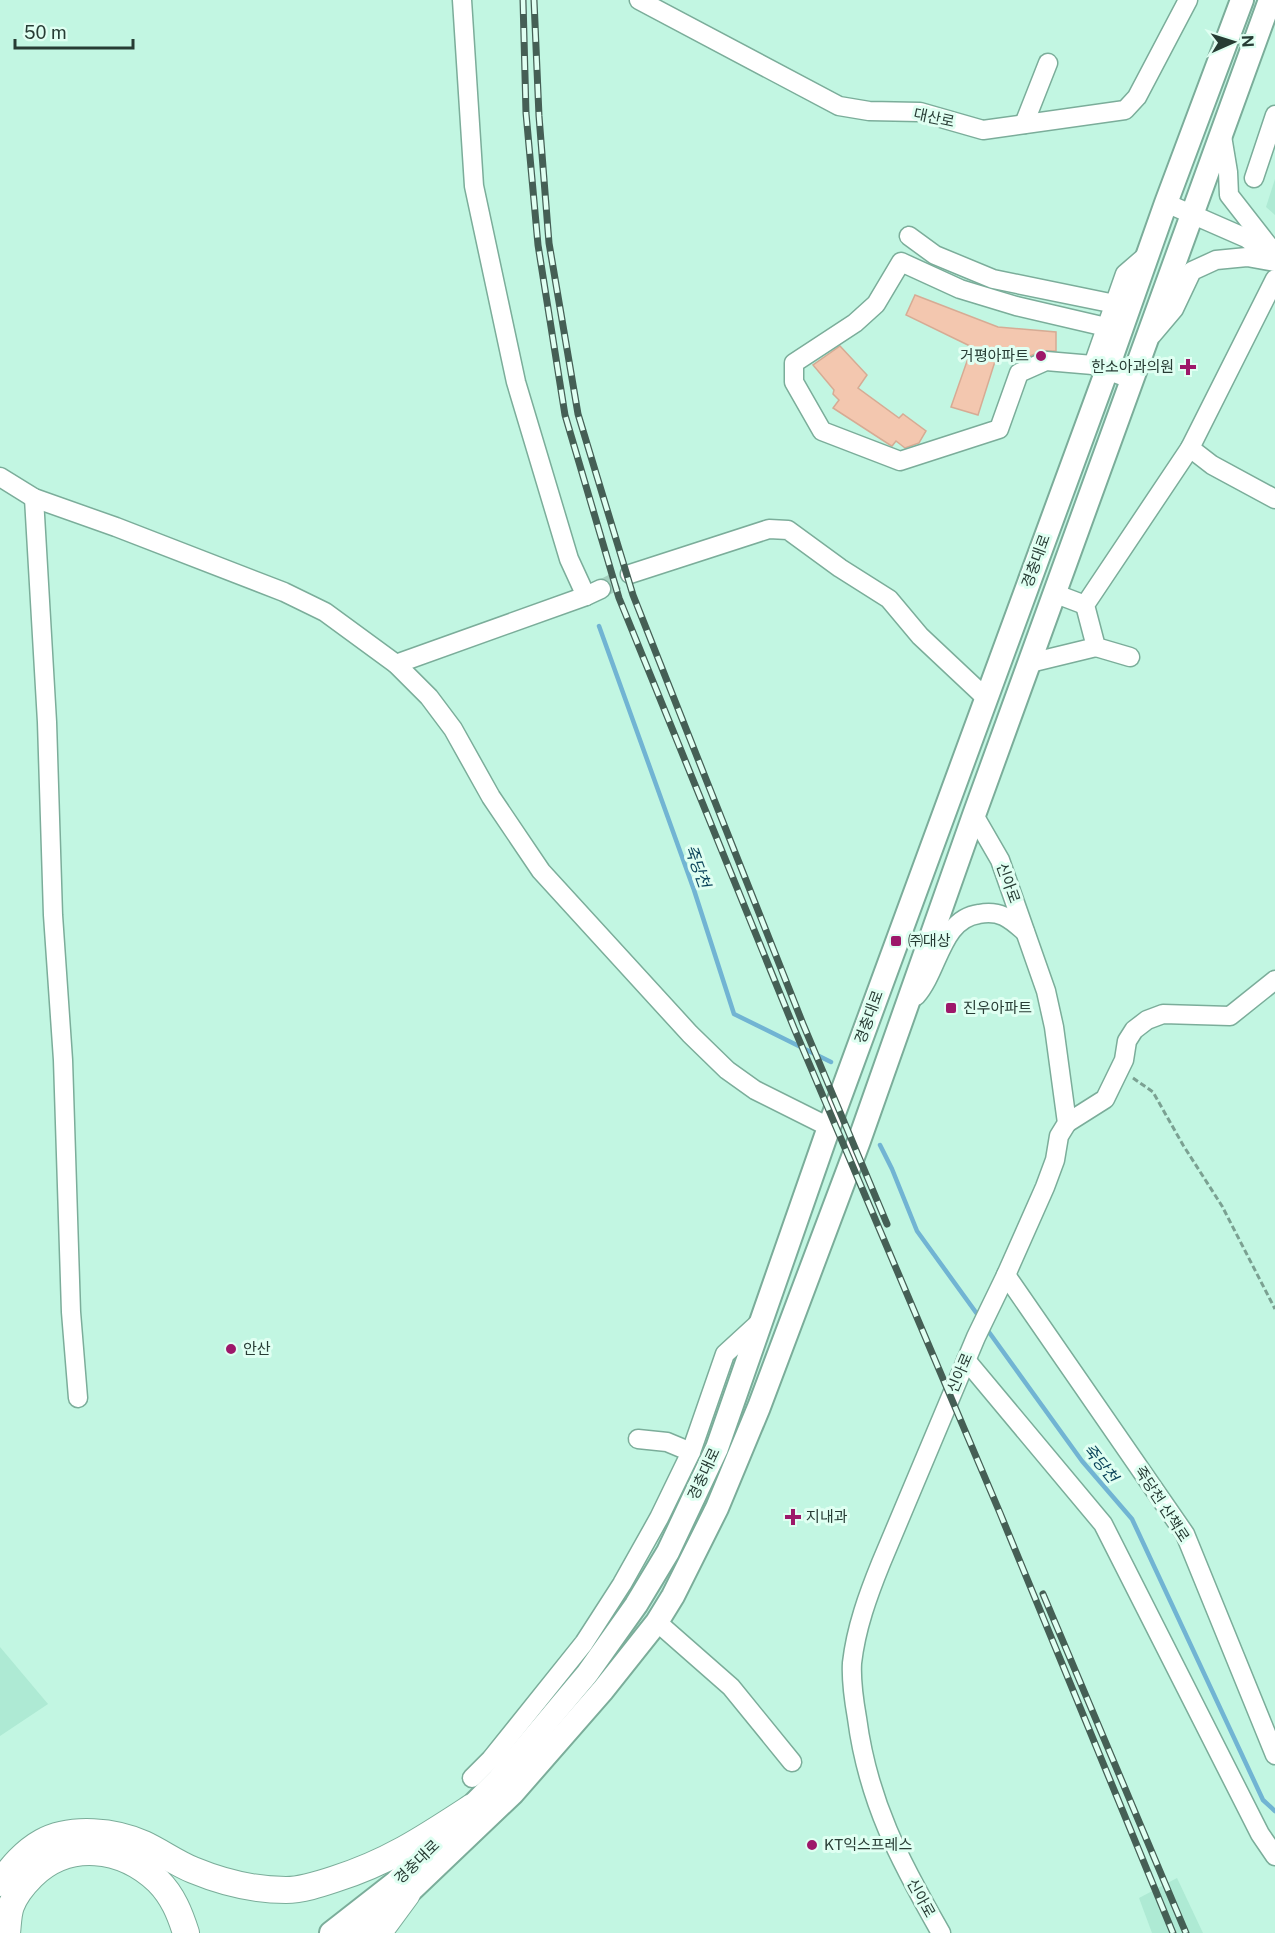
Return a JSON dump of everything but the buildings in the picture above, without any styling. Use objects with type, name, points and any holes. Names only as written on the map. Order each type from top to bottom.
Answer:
[{"type":"highway","points":[[0,1883],[17,1860],[43,1841],[78,1832],[112,1834],[142,1844],[192,1869],[225,1881],[255,1888],[288,1890],[331,1881],[392,1858],[472,1807]]},
{"type":"highway","points":[[7,1933],[11,1906],[23,1884],[44,1864],[71,1852],[103,1852],[134,1863],[159,1882],[177,1906],[186,1933]]},
{"type":"highway","points":[[376,1933],[407,1894]]},
{"type":"main road","name":"경충대로","points":[[331,1933],[395,1883],[498,1780],[587,1674],[636,1605],[668,1552],[717,1448],[829,1127],[986,698],[1100,367],[1147,255],[1242,0]]},
{"type":"main road","name":"경충대로","points":[[357,1933],[407,1894],[513,1793],[603,1690],[657,1622],[688,1566],[739,1457],[859,1142],[974,814],[1056,594],[1131,379],[1270,0]]},
{"type":"main road","points":[[947,804],[974,814]]},
{"type":"main road","points":[[829,1127],[859,1142]]},
{"type":"main road","points":[[636,1605],[657,1622]]},
{"type":"street","points":[[396,664],[593,592],[569,559],[516,382],[474,186],[462,0]]},
{"type":"street","name":"대산로","points":[[639,0],[839,106],[869,111],[920,112],[983,130],[1125,110],[1137,97],[1188,0]]},
{"type":"street","points":[[1024,124],[1048,63]]},
{"type":"street","points":[[1254,178],[1275,115]]},
{"type":"street","points":[[1222,136],[1229,195],[1275,258]]},
{"type":"street","points":[[1166,203],[1246,238],[1275,258]]},
{"type":"street","points":[[909,236],[935,255],[993,279],[1115,304]]},
{"type":"street","points":[[1100,367],[1106,327],[1125,274],[1147,255]]},
{"type":"street","points":[[1145,343],[1174,309],[1192,272],[1216,260],[1246,257],[1275,258]]},
{"type":"street","points":[[1106,327],[1016,306],[960,289],[901,262],[876,304],[855,323],[794,363],[794,382],[822,431],[900,460],[999,429],[1019,373],[1046,361],[1100,367],[1131,379]]},
{"type":"street","points":[[1096,647],[1085,605],[1190,448],[1275,279]]},
{"type":"street","points":[[1190,448],[1212,465],[1275,500]]},
{"type":"street","points":[[0,477],[34,498],[284,592],[325,612],[396,664],[429,697],[453,729],[491,797],[541,871],[690,1034],[727,1070],[754,1090],[829,1127]]},
{"type":"street","points":[[34,498],[48,745],[53,915],[63,1060],[71,1312],[78,1398]]},
{"type":"street","points":[[630,574],[769,529],[788,530],[840,568],[889,599],[920,636],[986,698]]},
{"type":"street","points":[[1056,594],[1085,605]]},
{"type":"street","points":[[1030,663],[1096,647],[1130,657]]},
{"type":"street","name":"신아로","points":[[941,1933],[898,1855],[883,1822],[860,1741],[852,1665],[867,1600],[966,1360],[1006,1275],[1051,1169],[1059,1137],[1067,1123],[1054,1027],[1046,992],[1000,860],[974,814]]},
{"type":"street","points":[[909,1004],[922,990],[952,927],[969,915],[988,912],[1006,916],[1026,933]]},
{"type":"street","points":[[1067,1123],[1105,1099],[1124,1060],[1127,1041],[1134,1030],[1147,1020],[1163,1014],[1230,1016],[1275,980]]},
{"type":"street","name":"죽당천 산책로","points":[[1006,1275],[1185,1534],[1275,1755]]},
{"type":"street","points":[[472,1778],[491,1759],[585,1644],[659,1518],[690,1452],[725,1354],[761,1322]]},
{"type":"street","points":[[966,1360],[1103,1524],[1260,1834],[1275,1856]]},
{"type":"street","points":[[638,1438],[667,1442],[690,1452]]},
{"type":"street","points":[[617,1592],[636,1605]]},
{"type":"street","points":[[657,1622],[731,1687],[792,1762]]},
{"type":"path","points":[[1119,1069],[1153,1092],[1222,1206],[1275,1310]]},
{"type":"shaded area","points":[[1275,179],[1275,215],[1266,207]]},
{"type":"shaded area","points":[[0,1647],[48,1704],[0,1736]]},
{"type":"shaded area","points":[[1177,1878],[1203,1933],[1152,1933],[1139,1898]]},
{"type":"waterway","name":"죽당천","points":[[599,626],[694,890],[734,1014],[831,1062]]},
{"type":"waterway","name":"죽당천","points":[[880,1145],[917,1231],[980,1318]]},
{"type":"waterway","name":"죽당천","points":[[986,1328],[1082,1461],[1132,1519],[1263,1800],[1275,1811]]},
{"type":"tunnel","points":[[601,589],[630,574]]},
{"type":"railway","points":[[523,0],[526,113],[538,245],[565,415],[619,598],[794,1028],[1000,1513],[1173,1933]]},
{"type":"railway","points":[[534,0],[539,116],[549,243],[578,414],[633,595],[803,1024],[887,1224]]},
{"type":"railway","points":[[1043,1594],[1186,1933]]},
{"type":"place","name":"거평아파트","points":[[1041,356]]},
{"type":"place","name":"한소아과의원","points":[[1188,367]]},
{"type":"place","name":"㈜대상","points":[[896,941]]},
{"type":"place","name":"진우아파트","points":[[951,1008]]},
{"type":"place","name":"안산","points":[[231,1349]]},
{"type":"place","name":"지내과","points":[[793,1517]]},
{"type":"place","name":"KT익스프레스","points":[[812,1845]]}]
